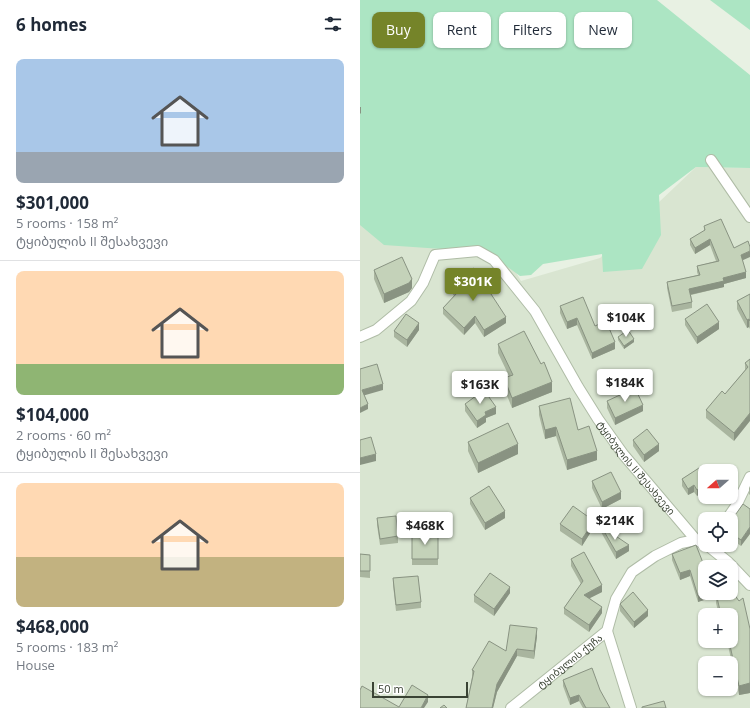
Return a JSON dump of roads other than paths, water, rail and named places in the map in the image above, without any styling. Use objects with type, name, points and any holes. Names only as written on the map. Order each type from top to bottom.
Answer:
[{"type":"street","points":[[711,160],[750,217]]},
{"type":"street","name":"ტყიბულის II შესახვევი","points":[[360,337],[376,330],[411,300],[423,283],[435,255],[478,251],[494,260],[535,311],[578,387],[623,454],[698,536]]},
{"type":"street","points":[[732,512],[750,477]]},
{"type":"street","name":"ტყიბულის ქუჩა","points":[[511,708],[607,631],[616,599],[632,572],[655,556],[681,543],[698,544]]},
{"type":"street","points":[[715,552],[728,562],[750,585]]},
{"type":"street","points":[[607,631],[631,708]]}]
